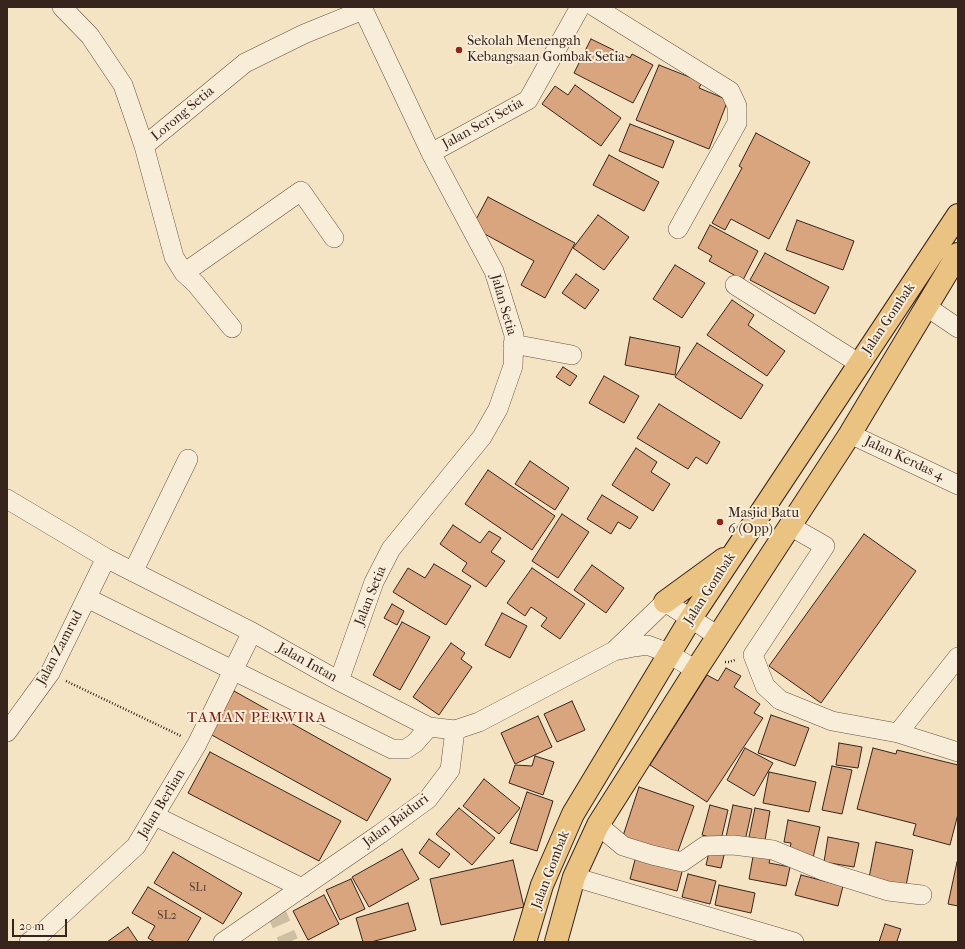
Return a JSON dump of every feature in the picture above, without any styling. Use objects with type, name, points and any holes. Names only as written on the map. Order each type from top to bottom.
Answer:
[{"type":"main road","name":"Jalan Gombak","points":[[525,942],[542,885],[573,814],[691,618],[958,215]]},
{"type":"main road","name":"Jalan Gombak","points":[[556,942],[574,877],[598,825],[696,670],[850,434],[958,254]]},
{"type":"main road","points":[[665,602],[736,550]]},
{"type":"street","points":[[62,7],[90,36],[123,85],[144,146]]},
{"type":"street","name":"Jalan Seri Setia","points":[[431,153],[528,100],[580,7]]},
{"type":"street","points":[[595,7],[730,91],[737,106],[737,123],[678,229]]},
{"type":"street","name":"Lorong Setia","points":[[232,328],[196,284],[184,273],[174,257],[144,146],[244,63],[304,34],[362,9]]},
{"type":"street","name":"Jalan Setia","points":[[339,680],[374,582],[391,548],[482,438],[498,409],[513,366],[514,335],[494,271],[431,153],[362,9]]},
{"type":"street","points":[[184,273],[300,191],[334,238]]},
{"type":"street","points":[[735,285],[860,364]]},
{"type":"street","points":[[927,307],[958,328]]},
{"type":"street","points":[[513,344],[572,355]]},
{"type":"street","name":"Jalan Kerdas 4","points":[[850,434],[958,485]]},
{"type":"street","points":[[133,572],[188,459]]},
{"type":"street","name":"Jalan Intan","points":[[7,499],[106,558],[252,632],[339,680],[430,727],[455,730],[479,722],[614,651],[665,602]]},
{"type":"street","points":[[790,526],[825,546],[753,655],[765,686],[780,700],[832,721],[898,733],[958,752]]},
{"type":"street","name":"Jalan Zamrud","points":[[7,732],[50,674],[106,558]]},
{"type":"street","points":[[87,598],[392,749],[406,749],[415,743],[430,727]]},
{"type":"street","points":[[665,602],[718,636]]},
{"type":"street","name":"Jalan Berlian","points":[[29,942],[42,933],[136,846],[197,744],[252,632]]},
{"type":"street","name":"Jalan Intan","points":[[614,651],[647,646],[669,654],[696,670]]},
{"type":"street","points":[[898,733],[958,657]]},
{"type":"street","name":"Jalan Baiduri","points":[[223,942],[380,834],[428,799],[450,770],[455,730]]},
{"type":"street","points":[[155,816],[302,888]]},
{"type":"street","points":[[598,825],[623,846],[682,862],[705,846],[733,845],[773,850],[838,876],[888,891],[922,896]]},
{"type":"street","points":[[574,877],[794,942]]},
{"type":"path","points":[[50,674],[197,744]]},
{"type":"building","points":[[591,39],[630,58],[632,54],[653,65],[633,103],[574,73]]},
{"type":"building","points":[[659,65],[702,82],[699,88],[728,100],[709,149],[636,120]]},
{"type":"building","points":[[575,85],[621,118],[601,146],[542,104],[555,86],[568,95]]},
{"type":"building","points":[[630,124],[674,141],[663,168],[619,151]]},
{"type":"building","points":[[756,133],[810,162],[769,239],[731,219],[725,230],[712,223],[742,168],[739,166]]},
{"type":"building","points":[[609,155],[659,182],[644,211],[593,185]]},
{"type":"building","points":[[488,197],[575,243],[545,298],[521,285],[534,261],[472,227]]},
{"type":"building","points":[[598,215],[629,237],[604,270],[573,248]]},
{"type":"building","points":[[797,220],[854,241],[843,270],[786,250]]},
{"type":"building","points":[[710,225],[758,251],[743,280],[709,261],[712,256],[698,248]]},
{"type":"building","points":[[765,253],[829,287],[815,314],[750,280]]},
{"type":"building","points":[[675,265],[705,283],[682,318],[653,299]]},
{"type":"building","points":[[576,274],[599,290],[585,309],[562,293]]},
{"type":"building","points":[[732,300],[754,315],[748,325],[785,351],[767,376],[707,335]]},
{"type":"building","points":[[630,337],[680,347],[675,375],[625,365]]},
{"type":"building","points":[[697,343],[763,385],[741,419],[675,377]]},
{"type":"building","points":[[563,367],[577,376],[570,386],[556,377]]},
{"type":"building","points":[[604,376],[639,396],[624,423],[589,403]]},
{"type":"building","points":[[659,404],[720,442],[707,464],[696,457],[688,469],[637,438]]},
{"type":"building","points":[[636,448],[657,462],[651,472],[670,484],[653,511],[612,485]]},
{"type":"building","points":[[530,461],[569,488],[555,510],[515,484]]},
{"type":"building","points":[[488,470],[555,516],[532,550],[465,504]]},
{"type":"building","points":[[602,495],[638,517],[630,529],[618,522],[611,534],[587,519]]},
{"type":"building","points":[[562,514],[589,532],[558,578],[532,561]]},
{"type":"building","points":[[453,525],[480,543],[489,531],[501,538],[491,552],[505,561],[486,587],[462,571],[467,563],[440,544]]},
{"type":"building","points":[[864,534],[916,571],[821,703],[769,666]]},
{"type":"building","points":[[434,564],[471,586],[446,625],[393,592],[408,568],[425,578]]},
{"type":"building","points":[[592,565],[624,588],[606,613],[574,590]]},
{"type":"building","points":[[532,568],[585,604],[560,639],[541,626],[547,618],[531,607],[525,616],[507,603]]},
{"type":"building","points":[[392,604],[404,611],[397,625],[384,618]]},
{"type":"building","points":[[502,613],[527,626],[510,658],[485,645]]},
{"type":"building","points":[[402,622],[430,637],[400,690],[373,675]]},
{"type":"building","points":[[451,643],[465,653],[461,659],[472,667],[439,715],[413,697]]},
{"type":"building","points":[[726,668],[741,676],[734,687],[760,704],[754,713],[763,718],[707,802],[650,765],[707,675],[718,681]]},
{"type":"building","points":[[234,691],[391,779],[367,821],[210,734]]},
{"type":"building","points":[[572,701],[585,730],[557,742],[544,714]]},
{"type":"building","points":[[771,715],[809,728],[795,766],[758,753]]},
{"type":"building","points":[[538,716],[552,747],[515,764],[501,733]]},
{"type":"building","points":[[839,743],[862,747],[858,768],[836,765]]},
{"type":"building","points":[[745,748],[773,763],[754,796],[727,780]]},
{"type":"building","points":[[873,748],[896,754],[897,750],[958,765],[958,814],[950,845],[913,835],[916,824],[857,809]]},
{"type":"building","points":[[210,752],[341,821],[319,861],[188,793]]},
{"type":"building","points":[[535,756],[554,762],[543,795],[509,783],[515,765],[532,766]]},
{"type":"building","points":[[832,766],[852,770],[842,814],[822,810]]},
{"type":"building","points":[[769,772],[816,782],[809,812],[763,803]]},
{"type":"building","points":[[484,779],[520,808],[499,834],[463,806]]},
{"type":"building","points":[[639,787],[694,806],[676,857],[622,839]]},
{"type":"building","points":[[527,792],[553,801],[537,851],[510,843]]},
{"type":"building","points":[[710,805],[728,810],[721,840],[702,835]]},
{"type":"building","points":[[733,805],[752,809],[745,841],[726,837]]},
{"type":"building","points":[[459,808],[495,838],[472,865],[436,834]]},
{"type":"building","points":[[755,808],[770,811],[765,840],[749,837]]},
{"type":"building","points":[[788,820],[820,827],[813,858],[789,853],[791,843],[784,842]]},
{"type":"building","points":[[828,837],[859,843],[854,867],[824,862]]},
{"type":"building","points":[[429,839],[450,854],[439,868],[419,853]]},
{"type":"building","points":[[876,842],[913,850],[906,886],[869,878]]},
{"type":"building","points":[[710,848],[725,851],[721,868],[706,865]]},
{"type":"building","points":[[402,849],[419,879],[369,907],[352,877]]},
{"type":"building","points":[[754,851],[771,855],[769,863],[790,867],[786,886],[749,879]]},
{"type":"building","points":[[173,852],[242,893],[223,924],[154,883]]},
{"type":"building","points":[[636,856],[683,868],[677,891],[630,879]]},
{"type":"building","points":[[513,860],[524,907],[441,925],[430,879]]},
{"type":"building","points":[[958,862],[958,906],[948,904]]},
{"type":"building","points":[[688,874],[716,881],[710,904],[682,897]]},
{"type":"building","points":[[801,875],[843,886],[838,906],[795,895]]},
{"type":"building","points":[[351,879],[365,909],[340,920],[326,890]]},
{"type":"building","points":[[719,885],[755,893],[751,913],[715,905]]},
{"type":"building","points":[[148,887],[201,918],[187,942],[155,942],[148,938],[155,926],[132,913]]},
{"type":"building","points":[[324,895],[339,924],[308,940],[293,911]]},
{"type":"building","points":[[408,903],[416,930],[371,942],[363,942],[356,918]]},
{"type":"building","points":[[885,924],[901,929],[897,941],[900,942],[879,942]]},
{"type":"building","points":[[128,927],[138,942],[107,942]]},
{"type":"tunnel","points":[[274,907],[289,942]]},
{"type":"place","name":"Sekolah Menengah Kebangsaan Gombak Setia","points":[[459,50]]},
{"type":"place","name":"Masjid Batu 6 (Opp)","points":[[720,522]]},
{"type":"district","name":"TAMAN PERWIRA","points":[[257,718]]}]
